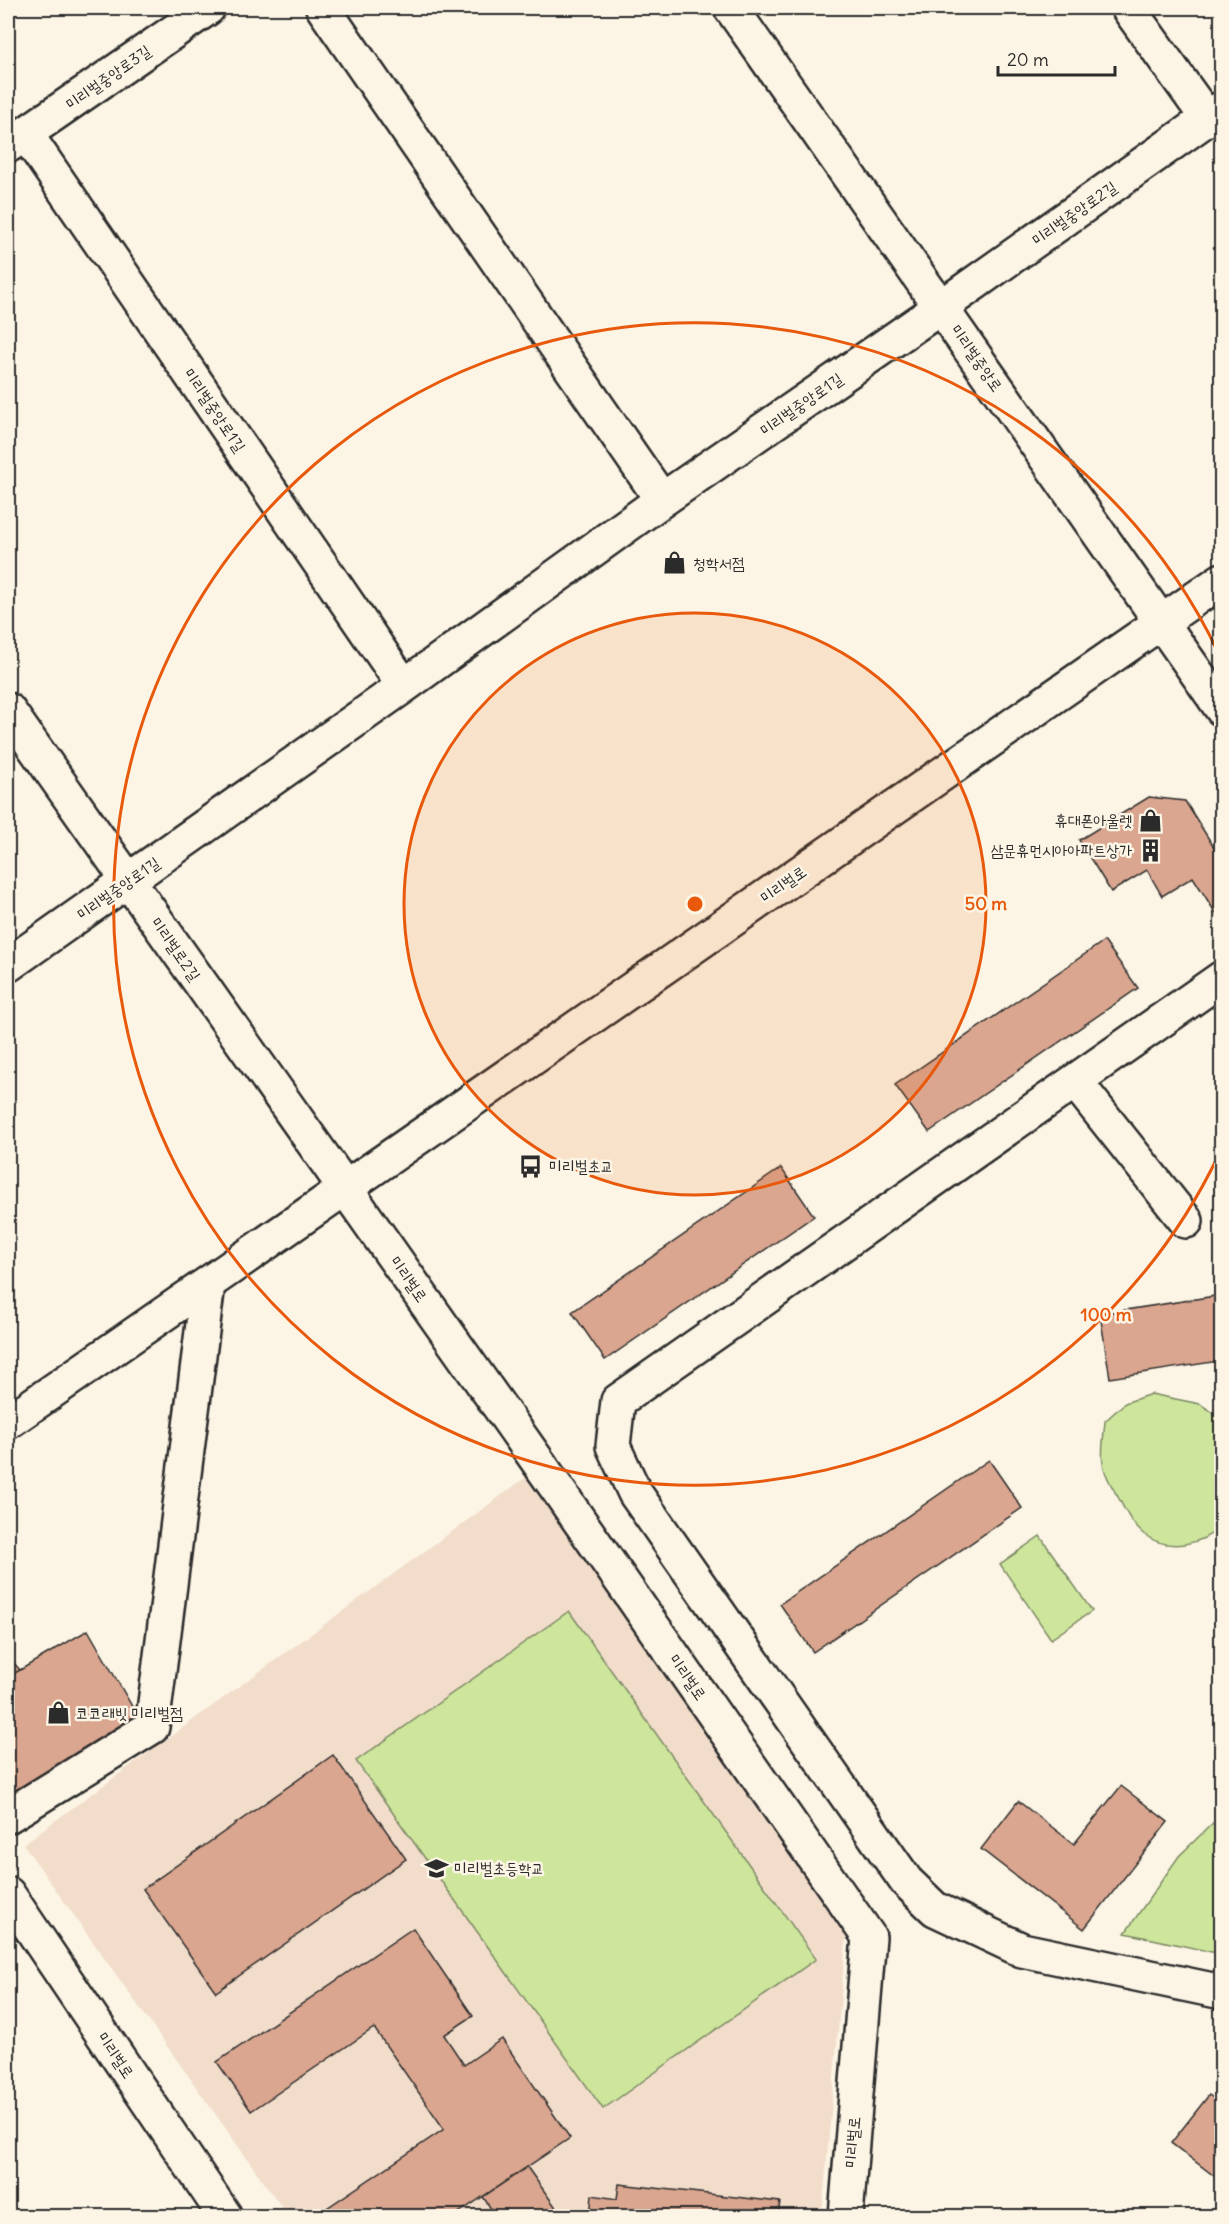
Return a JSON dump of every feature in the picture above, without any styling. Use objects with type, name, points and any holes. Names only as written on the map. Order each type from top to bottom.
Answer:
[{"type":"street","name":"미리벌중앙로3길","points":[[17,140],[208,8]]},
{"type":"street","points":[[322,8],[662,500]]},
{"type":"street","name":"미리벌중앙로","points":[[731,8],[1221,709]]},
{"type":"street","name":"미리벌중앙로2길","points":[[941,307],[1214,113],[1128,8]]},
{"type":"street","name":"미리벌중앙로1길","points":[[17,140],[404,686]]},
{"type":"street","name":"미리벌중앙로1길","points":[[8,965],[404,686],[662,500],[941,307]]},
{"type":"street","name":"미리벌로","points":[[8,1422],[1221,579]]},
{"type":"street","name":"미리벌로2길","points":[[8,710],[345,1188]]},
{"type":"street","points":[[1221,978],[618,1401],[613,1446],[641,1501],[906,1881],[935,1909],[1022,1950],[1221,1992]]},
{"type":"street","points":[[1075,1081],[1186,1221]]},
{"type":"street","name":"미리벌로","points":[[345,1188],[868,1937],[846,2217]]},
{"type":"street","points":[[8,1816],[153,1727],[208,1284]]},
{"type":"street","name":"미리벌로","points":[[8,1894],[225,2217]]},
{"type":"shaded area","name":"미리벌초등학교","points":[[532,1473],[850,1892],[822,2216],[288,2216],[23,1844]]},
{"type":"green space","points":[[1151,1394],[1200,1404],[1221,1418],[1221,1526],[1195,1542],[1174,1545],[1145,1535],[1130,1518],[1105,1472],[1102,1453],[1105,1421],[1125,1403]]},
{"type":"green space","points":[[1040,1536],[1092,1611],[1051,1639],[1000,1564]]},
{"type":"green space","points":[[569,1611],[816,1959],[603,2109],[356,1761]]},
{"type":"green space","points":[[1221,1815],[1221,1954],[1125,1933],[1179,1856]]},
{"type":"building","name":"삼문휴먼시아아파트상가","points":[[1149,797],[1185,801],[1222,860],[1222,914],[1218,917],[1193,877],[1162,896],[1147,870],[1111,892],[1079,840]]},
{"type":"building","points":[[1104,941],[1138,988],[929,1132],[895,1085]]},
{"type":"building","points":[[781,1168],[814,1216],[605,1360],[572,1312]]},
{"type":"building","points":[[1222,1295],[1222,1342],[1216,1344],[1219,1361],[1110,1378],[1100,1314]]},
{"type":"building","points":[[989,1460],[1022,1508],[813,1652],[780,1604]]},
{"type":"building","points":[[88,1630],[141,1722],[8,1800],[8,1677]]},
{"type":"building","points":[[8,1656],[20,1670],[8,1677]]},
{"type":"building","points":[[333,1755],[406,1859],[216,1992],[143,1889]]},
{"type":"building","points":[[1121,1786],[1168,1822],[1084,1929],[981,1849],[1018,1801],[1074,1844]]},
{"type":"building","points":[[413,1928],[473,2016],[444,2035],[464,2065],[502,2039],[570,2138],[454,2216],[315,2216],[444,2129],[374,2028],[251,2111],[217,2062]]},
{"type":"building","points":[[1209,2095],[1222,2104],[1222,2182],[1171,2143]]},
{"type":"building","points":[[527,2167],[562,2216],[496,2216],[483,2197]]},
{"type":"building","points":[[619,2184],[780,2202],[778,2216],[590,2216],[592,2195],[617,2199]]},
{"type":"place","name":"청학서점","points":[[675,563]]},
{"type":"place","name":"휴대폰아울렛","points":[[1150,820]]},
{"type":"place","name":"삼문휴먼시아아파트상가","points":[[1150,850]]},
{"type":"place","name":"미리벌초교","points":[[531,1166]]},
{"type":"place","name":"코코래빗 미리벌점","points":[[58,1713]]},
{"type":"place","name":"미리벌초등학교","points":[[436,1868]]}]
